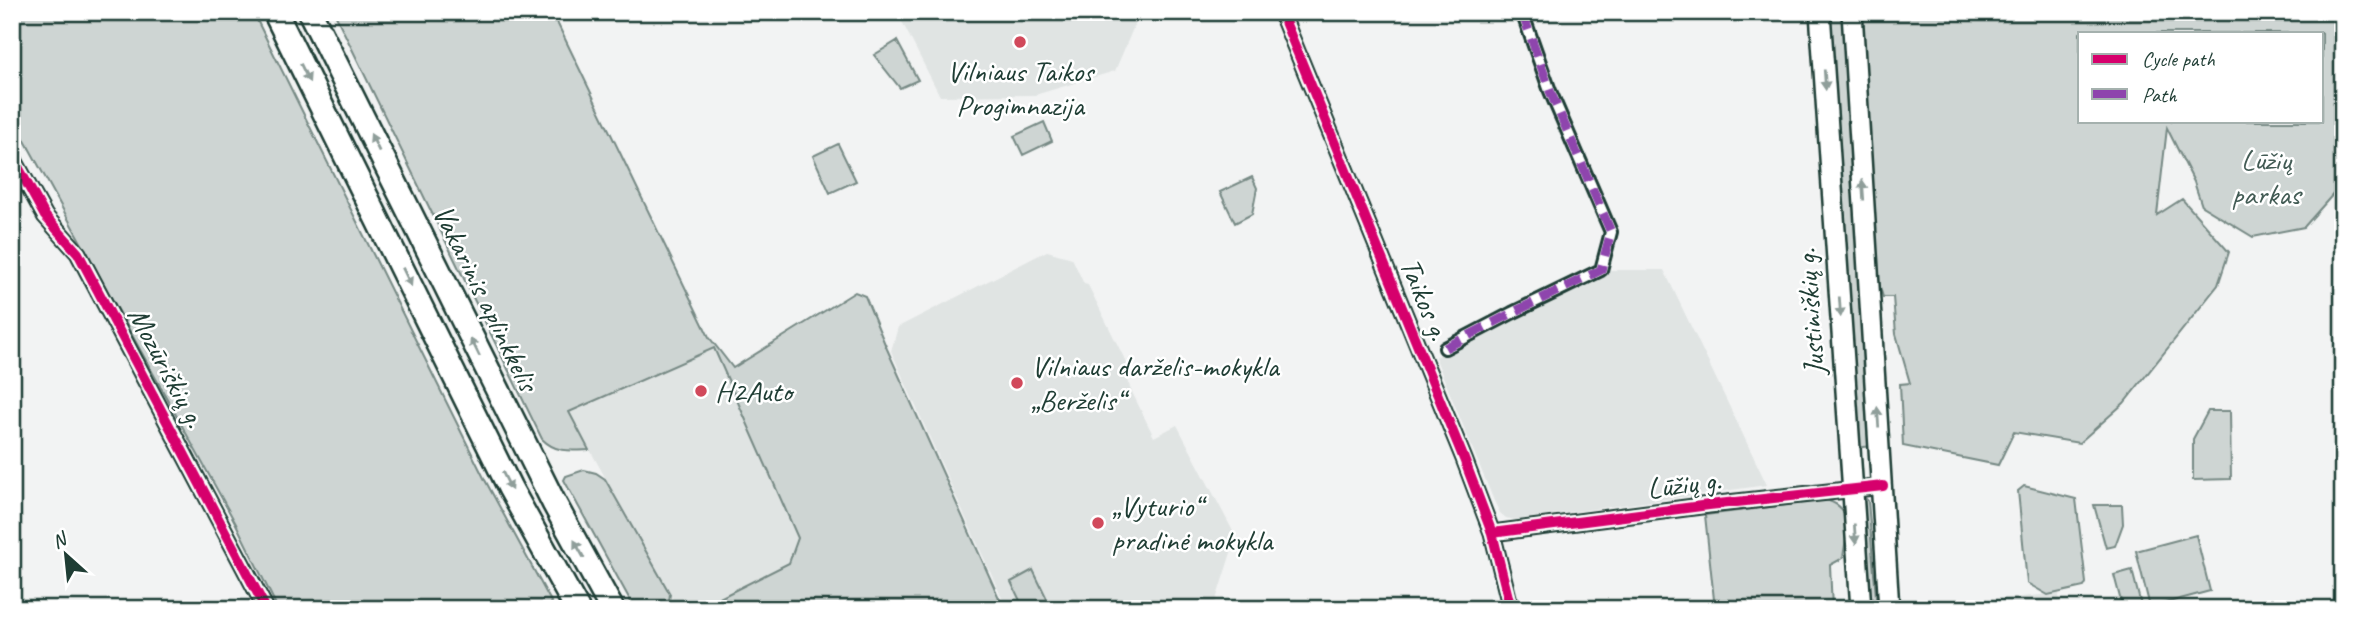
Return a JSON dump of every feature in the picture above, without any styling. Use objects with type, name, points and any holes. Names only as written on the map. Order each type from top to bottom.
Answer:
[{"type":"highway","name":"Vakarinis aplinkkelis","points":[[275,12],[510,488],[577,609]]},
{"type":"highway","name":"Vakarinis aplinkkelis","points":[[310,12],[554,503],[612,609]]},
{"type":"main road","name":"Justiniškių g.","points":[[1821,12],[1861,609]]},
{"type":"main road","name":"Justiniškių g.","points":[[1852,12],[1889,609]]},
{"type":"street","name":"Taikos g.","points":[[1282,12],[1464,459],[1492,533],[1511,609]]},
{"type":"street","points":[[1445,348],[1601,270],[1611,232],[1550,91],[1522,12]]},
{"type":"street","name":"Mozūriškių g.","points":[[12,156],[45,216],[78,253],[266,609]]},
{"type":"street","name":"Lūžių g.","points":[[1492,533],[1883,486]]},
{"type":"shaded area","name":"Vilniaus Taikos Progimnazija","points":[[897,12],[1140,12],[1115,71],[1035,95],[940,96]]},
{"type":"shaded area","points":[[1047,251],[1072,258],[1130,370],[1130,388],[1154,437],[1177,425],[1236,537],[1215,603],[1210,609],[1007,609],[891,351],[898,327]]},
{"type":"shaded area","points":[[1609,270],[1664,270],[1767,485],[1516,520],[1506,518],[1494,501],[1435,357]]},
{"type":"shaded area","points":[[714,347],[798,538],[789,563],[698,609],[678,609],[569,412]]},
{"type":"shaded area","points":[[2059,593],[2060,609],[1909,609]]},
{"type":"green space","points":[[12,12],[253,12],[485,480],[555,609],[278,609],[236,524],[12,117]]},
{"type":"green space","points":[[334,12],[552,12],[709,337],[733,368],[855,292],[865,296],[1004,609],[698,609],[789,563],[798,538],[714,348],[569,412],[589,450],[569,451],[547,444],[542,439]]},
{"type":"green space","points":[[1829,12],[1843,12],[1872,446],[1856,448]]},
{"type":"green space","name":"Lūžių parkas","points":[[1859,12],[2343,12],[2343,183],[2304,227],[2253,237],[2202,206],[2194,182],[2167,128],[2157,215],[2182,199],[2229,252],[2218,285],[2124,403],[2079,443],[2014,432],[1998,465],[1903,446],[1900,384],[1910,383],[1896,334],[1893,297],[1883,297],[1876,275]]},
{"type":"green space","points":[[897,41],[918,80],[900,88],[874,55]]},
{"type":"green space","points":[[1044,122],[1052,141],[1023,155],[1014,136]]},
{"type":"green space","points":[[838,144],[856,181],[830,193],[813,156]]},
{"type":"green space","points":[[1252,177],[1257,188],[1252,214],[1235,223],[1220,192]]},
{"type":"green space","points":[[2208,411],[2230,411],[2231,479],[2193,480],[2193,439]]},
{"type":"green space","points":[[584,470],[605,479],[670,594],[668,609],[635,609],[564,480],[566,476]]},
{"type":"green space","points":[[2024,486],[2076,499],[2086,583],[2084,587],[2048,595],[2027,583],[2018,491]]},
{"type":"green space","points":[[1866,499],[1877,609],[1869,609],[1862,503]]},
{"type":"green space","points":[[1825,500],[1841,509],[1847,523],[1843,558],[1830,565],[1832,609],[1715,609],[1705,515]]},
{"type":"green space","points":[[2094,505],[2122,505],[2123,524],[2115,546],[2106,548]]},
{"type":"green space","points":[[2196,535],[2210,591],[2150,607],[2136,551]]},
{"type":"green space","points":[[1033,570],[1052,609],[1024,609],[1011,582]]},
{"type":"green space","points":[[2132,570],[2142,609],[2123,609],[2114,575]]},
{"type":"marked path","points":[[1445,348],[1601,270],[1611,232],[1550,91],[1522,12]]},
{"type":"cycle path","points":[[1281,12],[1464,459],[1492,533],[1511,609]]},
{"type":"cycle path","points":[[12,156],[45,216],[78,253],[266,609]]},
{"type":"cycle path","points":[[1492,533],[1883,486]]},
{"type":"place","name":"Vilniaus Taikos Progimnazija","points":[[1020,42]]},
{"type":"place","name":"Vilniaus darželis-mokykla „Berželis“","points":[[1017,383]]},
{"type":"place","name":"H2Auto","points":[[701,391]]},
{"type":"place","name":"„Vyturio“ pradinė mokykla","points":[[1098,523]]}]
